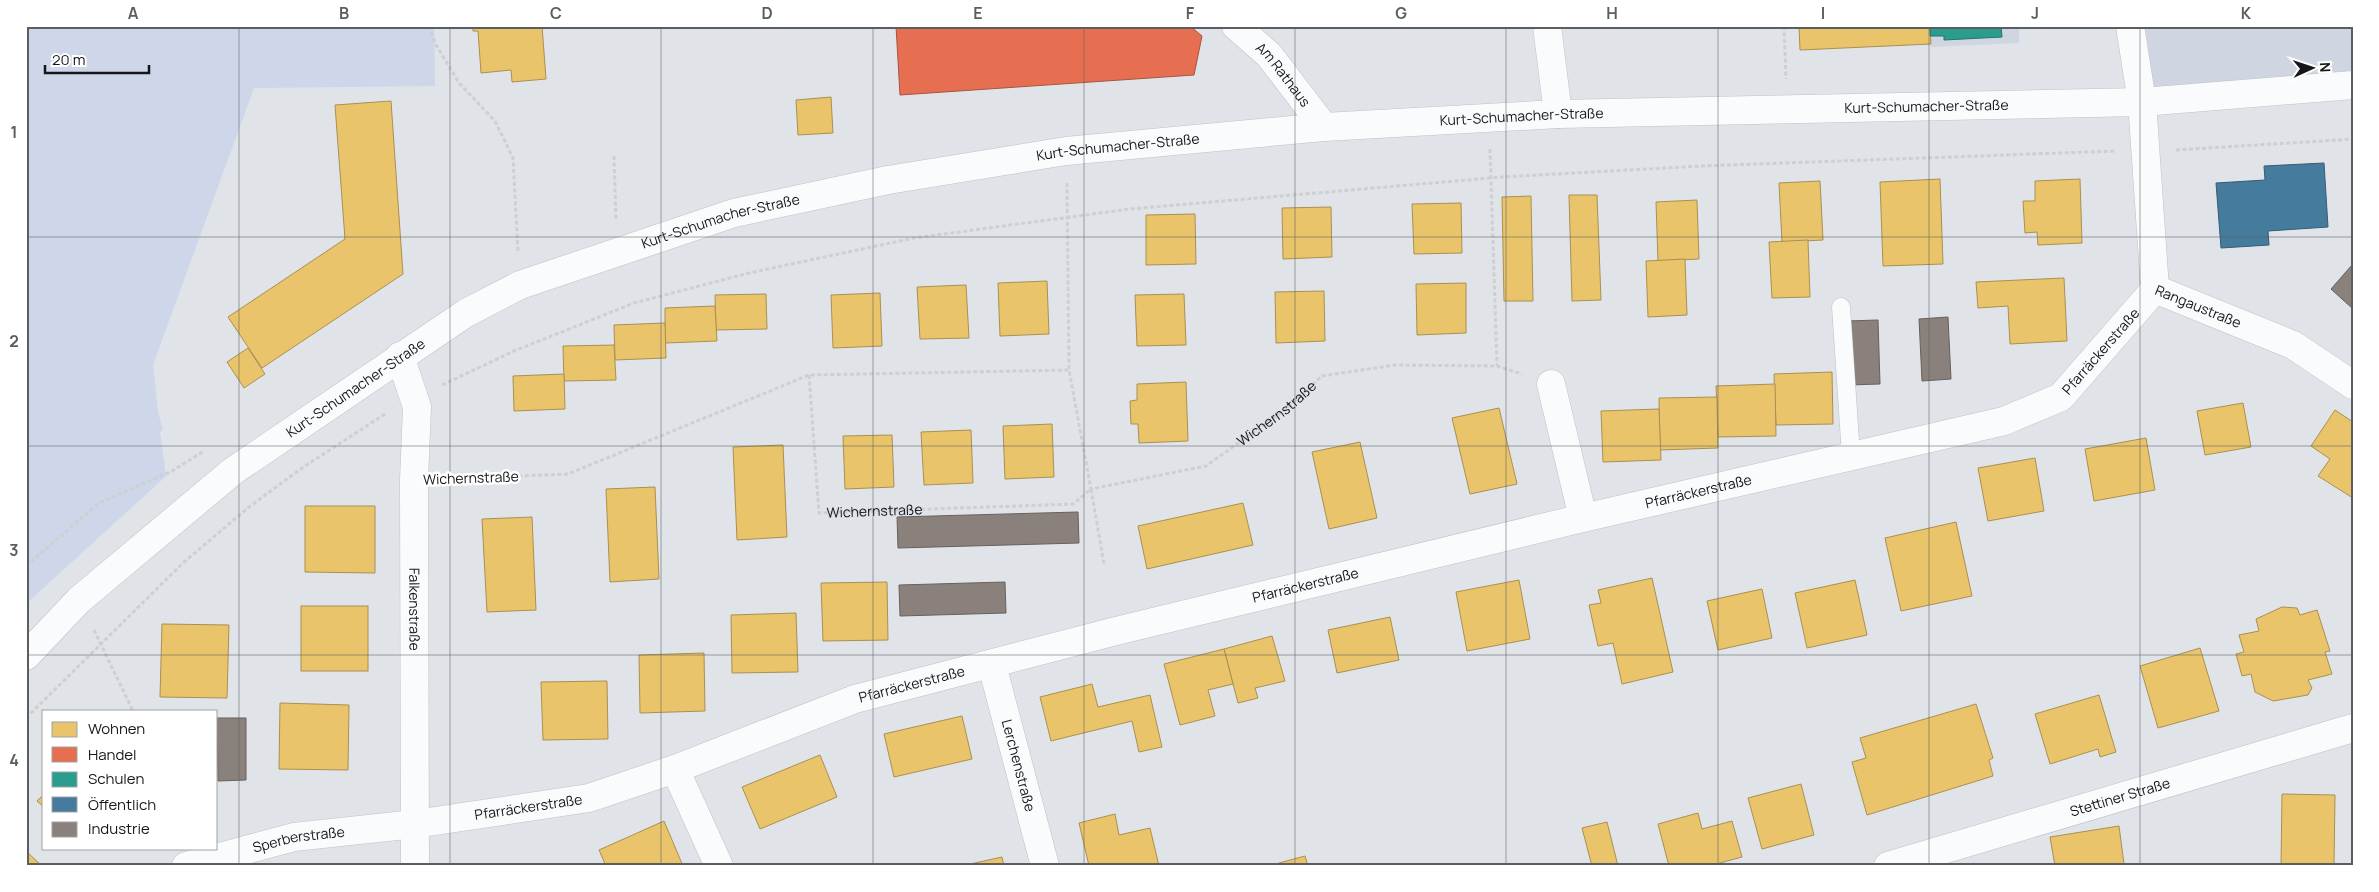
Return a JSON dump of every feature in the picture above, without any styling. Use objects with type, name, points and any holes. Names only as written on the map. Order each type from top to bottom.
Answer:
[{"type":"street","name":"Am Rathaus","points":[[1236,26],[1269,55],[1324,127]]},
{"type":"street","points":[[1547,26],[1558,114]]},
{"type":"street","name":"Rangaustraße","points":[[2130,26],[2142,102],[2155,289],[2292,345],[2353,385]]},
{"type":"street","name":"Kurt-Schumacher-Straße","points":[[26,656],[80,600],[233,471],[466,313],[520,285],[734,213],[888,180],[1066,152],[1324,127],[1558,114],[2142,102],[2353,85]]},
{"type":"street","name":"Pfarräckerstraße","points":[[415,824],[589,798],[675,769],[855,699],[992,665],[1116,631],[1583,518],[2004,421],[2061,397],[2155,289]]},
{"type":"street","name":"Falkenstraße","points":[[400,356],[417,407],[414,480],[415,866]]},
{"type":"street","points":[[1551,384],[1583,518]]},
{"type":"street","name":"Lerchenstraße","points":[[992,665],[1045,866]]},
{"type":"street","name":"Stettiner Straße","points":[[1888,866],[2353,728]]},
{"type":"street","points":[[675,769],[719,866]]},
{"type":"street","name":"Sperberstraße","points":[[186,866],[294,837],[415,824]]},
{"type":"lane","points":[[1841,307],[1851,456]]},
{"type":"path","points":[[429,26],[436,45],[459,83],[495,121],[513,158],[520,285]]},
{"type":"path","points":[[1784,26],[1787,109]]},
{"type":"path","points":[[1489,118],[1496,366]]},
{"type":"path","points":[[26,718],[183,563],[249,507],[325,453],[414,397],[514,351],[626,306],[698,285],[914,238],[1067,219],[1130,209],[1220,200],[1491,178],[1702,166],[2145,149],[2179,150],[2353,139]]},
{"type":"path","points":[[1066,152],[1069,370],[1104,564]]},
{"type":"path","points":[[614,156],[616,252]]},
{"type":"path","name":"Wichernstraße","points":[[809,376],[819,513],[1073,504],[1091,488],[1206,466],[1286,408],[1322,376],[1395,365],[1496,366],[1551,384]]},
{"type":"path","name":"Wichernstraße","points":[[414,480],[568,474],[809,376],[1069,370]]},
{"type":"path","points":[[26,566],[99,503],[172,471],[195,457]]},
{"type":"path","points":[[80,600],[133,710]]},
{"type":"shaded area","points":[[26,26],[434,26],[435,86],[254,88],[153,365],[158,412],[163,430],[160,432],[166,476],[26,604]]},
{"type":"shaded area","points":[[1930,26],[2019,26],[2019,43],[1931,47]]},
{"type":"shaded area","points":[[2140,26],[2353,26],[2353,91],[2153,103]]},
{"type":"building: Wohnen","points":[[473,26],[542,26],[546,79],[512,82],[511,70],[481,73],[478,31],[473,31]]},
{"type":"building: Wohnen","points":[[1799,26],[1930,26],[1931,44],[1800,50]]},
{"type":"building: Wohnen","points":[[831,97],[833,133],[798,135],[796,100]]},
{"type":"building: Wohnen","points":[[391,101],[403,274],[262,368],[228,317],[345,239],[335,105]]},
{"type":"building: Wohnen","points":[[1940,179],[1943,264],[1883,266],[1880,182]]},
{"type":"building: Wohnen","points":[[2080,179],[2082,243],[2038,245],[2037,232],[2025,233],[2023,201],[2035,201],[2035,181]]},
{"type":"building: Wohnen","points":[[1820,181],[1823,240],[1782,242],[1779,183]]},
{"type":"building: Wohnen","points":[[1569,195],[1597,195],[1601,300],[1572,301]]},
{"type":"building: Wohnen","points":[[1531,196],[1533,301],[1504,301],[1502,197]]},
{"type":"building: Wohnen","points":[[1697,200],[1699,259],[1658,261],[1656,202]]},
{"type":"building: Wohnen","points":[[1461,203],[1462,253],[1414,254],[1412,204]]},
{"type":"building: Wohnen","points":[[1331,207],[1332,257],[1283,259],[1282,208]]},
{"type":"building: Wohnen","points":[[1195,214],[1196,264],[1146,265],[1146,215]]},
{"type":"building: Wohnen","points":[[1808,240],[1810,297],[1772,298],[1769,242]]},
{"type":"building: Wohnen","points":[[1685,259],[1687,315],[1648,317],[1646,261]]},
{"type":"building: Wohnen","points":[[2064,278],[2067,341],[2010,344],[2008,306],[1978,308],[1976,282]]},
{"type":"building: Wohnen","points":[[1047,281],[1049,334],[1000,336],[998,283]]},
{"type":"building: Wohnen","points":[[1466,283],[1466,333],[1417,335],[1416,284]]},
{"type":"building: Wohnen","points":[[966,285],[969,338],[920,339],[917,287]]},
{"type":"building: Wohnen","points":[[1324,291],[1325,341],[1276,343],[1275,292]]},
{"type":"building: Wohnen","points":[[880,293],[882,346],[833,348],[831,295]]},
{"type":"building: Wohnen","points":[[766,294],[767,329],[716,330],[715,295]]},
{"type":"building: Wohnen","points":[[1184,294],[1186,345],[1137,346],[1135,295]]},
{"type":"building: Wohnen","points":[[715,306],[717,341],[665,343],[665,308]]},
{"type":"building: Wohnen","points":[[665,323],[666,358],[615,360],[614,325]]},
{"type":"building: Wohnen","points":[[614,345],[616,380],[564,381],[563,346]]},
{"type":"building: Wohnen","points":[[248,348],[265,374],[244,388],[227,362]]},
{"type":"building: Wohnen","points":[[1832,372],[1833,424],[1776,425],[1774,374]]},
{"type":"building: Wohnen","points":[[564,374],[565,409],[514,411],[513,376]]},
{"type":"building: Wohnen","points":[[1186,382],[1188,441],[1139,443],[1138,424],[1131,424],[1130,401],[1137,400],[1137,384]]},
{"type":"building: Wohnen","points":[[1775,384],[1776,436],[1718,437],[1716,386]]},
{"type":"building: Wohnen","points":[[1717,397],[1718,448],[1660,450],[1659,398]]},
{"type":"building: Wohnen","points":[[2243,403],[2251,447],[2205,455],[2197,411]]},
{"type":"building: Wohnen","points":[[1499,408],[1517,484],[1470,494],[1452,418]]},
{"type":"building: Wohnen","points":[[1659,409],[1661,460],[1603,462],[1601,411]]},
{"type":"building: Wohnen","points":[[2335,410],[2353,422],[2353,498],[2318,476],[2330,459],[2311,446]]},
{"type":"building: Wohnen","points":[[1052,424],[1054,477],[1005,479],[1003,426]]},
{"type":"building: Wohnen","points":[[971,430],[973,483],[924,485],[921,432]]},
{"type":"building: Wohnen","points":[[892,435],[894,487],[845,489],[843,436]]},
{"type":"building: Wohnen","points":[[2146,438],[2155,490],[2094,501],[2085,449]]},
{"type":"building: Wohnen","points":[[1360,442],[1377,518],[1329,529],[1312,452]]},
{"type":"building: Wohnen","points":[[783,445],[787,537],[737,540],[733,447]]},
{"type":"building: Wohnen","points":[[2035,458],[2044,511],[1988,521],[1978,468]]},
{"type":"building: Wohnen","points":[[655,487],[659,579],[610,582],[606,489]]},
{"type":"building: Wohnen","points":[[1243,503],[1253,545],[1147,569],[1138,526]]},
{"type":"building: Wohnen","points":[[305,506],[375,506],[375,573],[305,572]]},
{"type":"building: Wohnen","points":[[532,517],[536,610],[487,612],[482,519]]},
{"type":"building: Wohnen","points":[[1956,522],[1972,596],[1901,611],[1885,538]]},
{"type":"building: Wohnen","points":[[1652,578],[1673,672],[1622,684],[1613,643],[1598,646],[1589,605],[1601,603],[1598,590]]},
{"type":"building: Wohnen","points":[[1519,580],[1530,639],[1467,651],[1456,592]]},
{"type":"building: Wohnen","points":[[1855,580],[1867,635],[1807,648],[1795,593]]},
{"type":"building: Wohnen","points":[[887,582],[888,640],[823,641],[821,583]]},
{"type":"building: Wohnen","points":[[1762,589],[1772,638],[1718,650],[1707,601]]},
{"type":"building: Wohnen","points":[[301,606],[368,606],[368,671],[301,671]]},
{"type":"building: Wohnen","points":[[2282,607],[2297,608],[2300,615],[2317,610],[2330,651],[2325,652],[2332,674],[2308,680],[2312,688],[2308,695],[2273,701],[2255,692],[2251,674],[2242,676],[2236,654],[2244,652],[2239,635],[2259,631],[2256,619]]},
{"type":"building: Wohnen","points":[[796,613],[798,672],[732,673],[731,615]]},
{"type":"building: Wohnen","points":[[1390,617],[1399,660],[1337,673],[1328,630]]},
{"type":"building: Wohnen","points":[[162,624],[229,625],[227,698],[160,697]]},
{"type":"building: Wohnen","points":[[1272,636],[1285,681],[1255,688],[1258,698],[1238,703],[1224,649]]},
{"type":"building: Wohnen","points":[[2200,648],[2219,711],[2158,728],[2140,666]]},
{"type":"building: Wohnen","points":[[1224,649],[1233,684],[1208,690],[1215,716],[1180,725],[1164,664]]},
{"type":"building: Wohnen","points":[[704,653],[705,711],[640,713],[639,655]]},
{"type":"building: Wohnen","points":[[607,681],[608,739],[543,740],[541,682]]},
{"type":"building: Wohnen","points":[[1092,684],[1098,707],[1150,695],[1162,747],[1139,752],[1132,721],[1051,741],[1040,697]]},
{"type":"building: Wohnen","points":[[2099,695],[2116,752],[2100,757],[2098,749],[2050,764],[2035,714]]},
{"type":"building: Wohnen","points":[[280,703],[349,705],[348,770],[279,769]]},
{"type":"building: Wohnen","points":[[1976,704],[1993,758],[1989,760],[1993,776],[1867,815],[1852,762],[1866,758],[1860,738]]},
{"type":"building: Wohnen","points":[[962,716],[972,759],[894,777],[884,734]]},
{"type":"building: Wohnen","points":[[820,755],[837,797],[760,829],[742,787]]},
{"type":"building: Wohnen","points":[[1801,784],[1814,835],[1762,849],[1748,798]]},
{"type":"building: Wohnen","points":[[2282,794],[2335,795],[2334,866],[2281,866]]},
{"type":"building: Wohnen","points":[[42,796],[42,805],[37,801]]},
{"type":"building: Wohnen","points":[[1698,813],[1702,829],[1732,821],[1742,857],[1709,866],[1669,866],[1658,824]]},
{"type":"building: Wohnen","points":[[1115,814],[1119,835],[1150,828],[1159,866],[1089,866],[1079,823]]},
{"type":"building: Wohnen","points":[[664,821],[683,866],[606,866],[599,850]]},
{"type":"building: Wohnen","points":[[1607,822],[1618,866],[1592,866],[1582,828]]},
{"type":"building: Wohnen","points":[[2119,826],[2124,864],[2055,866],[2050,837]]},
{"type":"building: Wohnen","points":[[26,851],[42,866],[26,866]]},
{"type":"building: Wohnen","points":[[1305,856],[1308,866],[1268,866]]},
{"type":"building: Wohnen","points":[[1002,857],[1004,866],[961,866]]},
{"type":"building: Handel","points":[[896,26],[1190,26],[1202,36],[1194,75],[900,95]]},
{"type":"building: Schulen","points":[[1930,26],[2001,26],[2002,37],[1944,40],[1944,36],[1930,36]]},
{"type":"building: Öffentlich","points":[[2324,163],[2328,227],[2268,231],[2269,245],[2221,248],[2216,183],[2265,180],[2264,166]]},
{"type":"building: Industrie","points":[[2353,266],[2353,309],[2331,289]]},
{"type":"building: Industrie","points":[[1948,317],[1951,379],[1922,381],[1919,319]]},
{"type":"building: Industrie","points":[[1878,320],[1880,384],[1848,385],[1846,321]]},
{"type":"building: Industrie","points":[[1078,512],[1079,543],[898,548],[897,517]]},
{"type":"building: Industrie","points":[[1005,582],[1006,613],[900,616],[899,585]]},
{"type":"building: Industrie","points":[[218,718],[246,718],[246,780],[218,781]]}]
